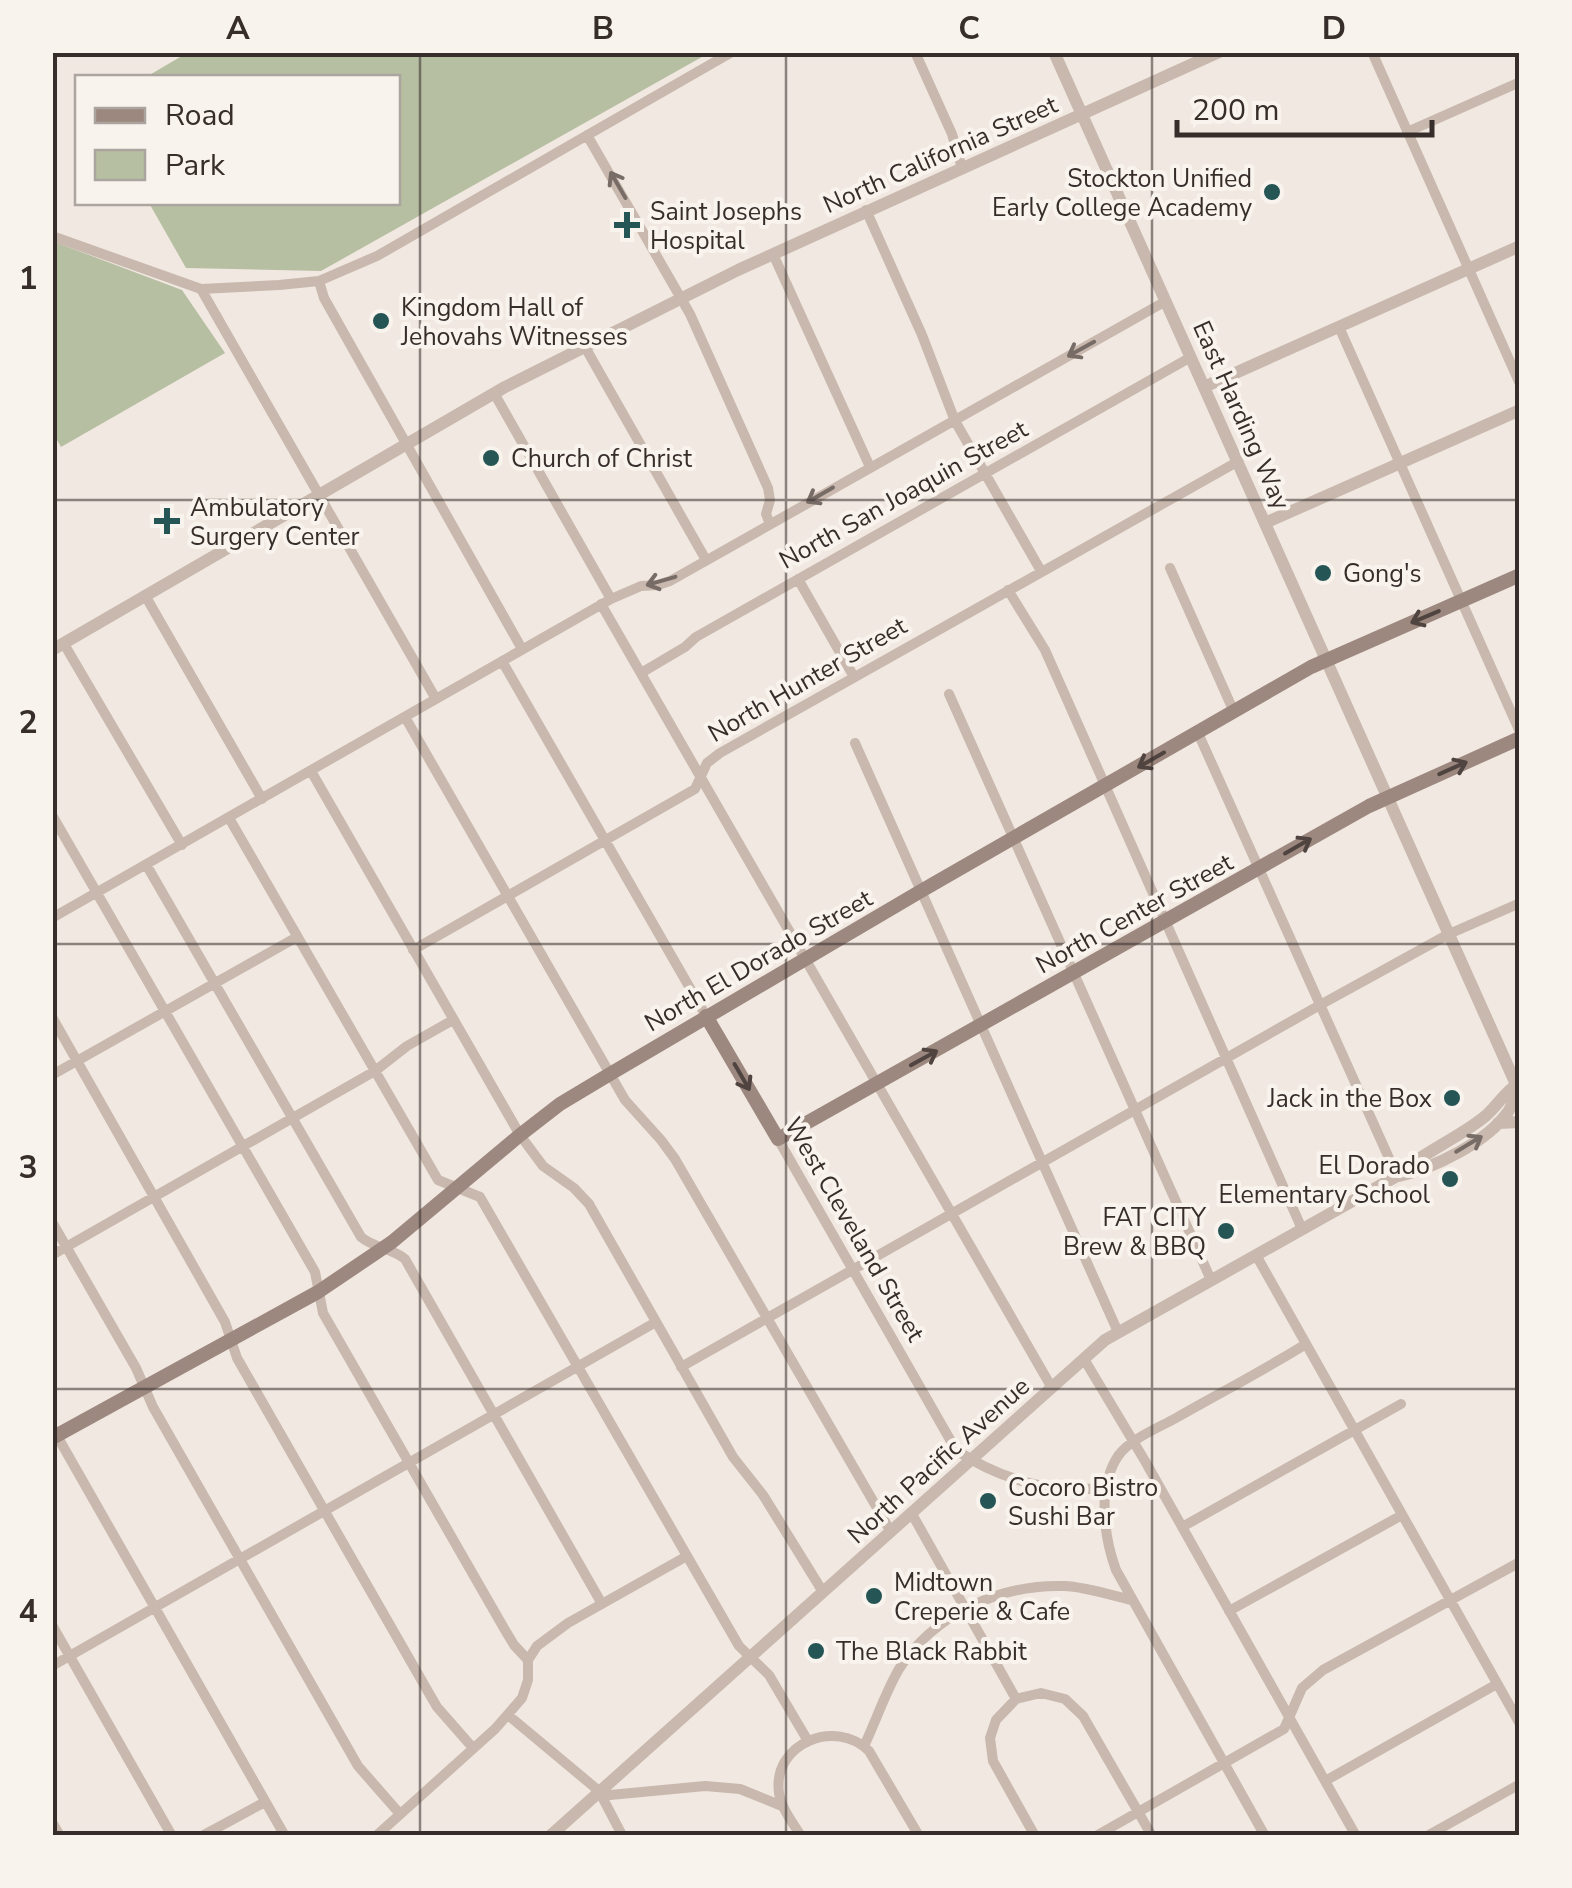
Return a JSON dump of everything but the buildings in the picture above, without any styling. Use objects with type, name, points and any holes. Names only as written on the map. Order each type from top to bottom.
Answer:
[{"type":"main road","name":"North El Dorado Street","points":[[54,1433],[145,1388],[318,1292],[384,1248],[560,1104],[706,1016],[1327,660],[1520,575]]},
{"type":"main road","name":"North Center Street","points":[[778,1139],[1388,797],[1520,735]]},
{"type":"main road","name":"West Cleveland Street","points":[[706,1016],[778,1139]]},
{"type":"street","points":[[52,236],[201,288],[319,281],[377,256],[732,52]]},
{"type":"street","points":[[916,52],[952,134],[962,168]]},
{"type":"street","name":"East Harding Way","points":[[1054,52],[1518,1084]]},
{"type":"street","name":"North California Street","points":[[58,647],[494,393],[866,210],[1219,52]]},
{"type":"street","points":[[1372,52],[1520,384]]},
{"type":"street","points":[[1407,132],[1520,82]]},
{"type":"street","points":[[587,135],[682,298],[768,488],[766,514],[770,524]]},
{"type":"street","points":[[866,210],[956,421],[1041,572]]},
{"type":"street","points":[[1204,387],[1520,246]]},
{"type":"street","points":[[773,254],[870,468]]},
{"type":"street","points":[[319,281],[324,298],[522,649]]},
{"type":"street","points":[[201,288],[436,699]]},
{"type":"street","points":[[52,918],[606,602],[641,586],[670,581],[1166,301]]},
{"type":"street","points":[[1339,327],[1520,735]]},
{"type":"street","points":[[585,347],[706,560]]},
{"type":"street","name":"North San Joaquin Street","points":[[641,673],[696,636],[1191,357]]},
{"type":"street","points":[[494,393],[641,673],[1052,1388]]},
{"type":"street","points":[[1265,524],[1520,410]]},
{"type":"street","name":"North Hunter Street","points":[[413,950],[695,789],[707,764],[720,753],[1238,462]]},
{"type":"street","points":[[1170,568],[1234,712]]},
{"type":"street","points":[[798,579],[854,677]]},
{"type":"street","points":[[1008,590],[1046,650],[1302,1229]]},
{"type":"street","points":[[146,596],[262,799]]},
{"type":"street","points":[[58,647],[182,845]]},
{"type":"street","points":[[502,661],[706,1016]]},
{"type":"street","points":[[949,694],[1211,1280]]},
{"type":"street","points":[[405,717],[625,1100],[661,1140],[686,1179],[891,1532]]},
{"type":"street","points":[[1198,733],[1397,1176]]},
{"type":"street","points":[[855,743],[1118,1332]]},
{"type":"street","points":[[310,771],[520,1134],[543,1166],[589,1204],[740,1467],[764,1495],[823,1592]]},
{"type":"street","points":[[52,815],[315,1272],[323,1313],[514,1646],[528,1660]]},
{"type":"street","points":[[229,818],[438,1180],[480,1197],[739,1646],[769,1675],[808,1740]]},
{"type":"street","points":[[147,866],[361,1238],[404,1259],[602,1604]]},
{"type":"street","points":[[681,1367],[1320,1004],[1449,934],[1520,903]]},
{"type":"street","points":[[52,1075],[297,937]]},
{"type":"street","points":[[52,1017],[225,1322],[238,1358],[324,1512],[437,1707],[473,1748]]},
{"type":"street","points":[[52,1255],[375,1071],[406,1046],[453,1020]]},
{"type":"street","name":"North Pacific Avenue","points":[[1397,1176],[1418,1172],[1493,1130],[1511,1108],[1518,1084]]},
{"type":"street","name":"North Pacific Avenue","points":[[550,1836],[1105,1340],[1397,1176],[1413,1161],[1487,1116],[1502,1095],[1518,1084]]},
{"type":"street","points":[[1498,1123],[1520,1122]]},
{"type":"street","name":"West Cleveland Street","points":[[778,1139],[956,1450],[970,1460]]},
{"type":"street","points":[[52,1222],[358,1766],[400,1814]]},
{"type":"street","points":[[1256,1255],[1520,1724]]},
{"type":"street","points":[[52,1666],[656,1322]]},
{"type":"street","points":[[1265,1836],[1116,1570],[1105,1513],[1108,1487],[1121,1452],[1306,1344]]},
{"type":"street","points":[[1084,1359],[1356,1836]]},
{"type":"street","points":[[1182,1527],[1401,1404]]},
{"type":"street","points":[[54,1433],[285,1836]]},
{"type":"street","points":[[970,1460],[1024,1482],[1086,1490],[1108,1487]]},
{"type":"street","points":[[912,1514],[1016,1699]]},
{"type":"street","points":[[1230,1612],[1402,1514]]},
{"type":"street","points":[[376,1836],[522,1698],[528,1680],[528,1660],[538,1646],[687,1556]]},
{"type":"street","points":[[1096,1836],[1284,1729],[1302,1688],[1313,1677],[1520,1562]]},
{"type":"street","points":[[864,1746],[891,1685],[912,1651],[965,1609],[1000,1594],[1058,1586],[1132,1600]]},
{"type":"street","points":[[52,1625],[172,1836]]},
{"type":"street","points":[[1325,1781],[1497,1684]]},
{"type":"street","points":[[1035,1836],[998,1771],[990,1738],[996,1720],[1016,1699],[1041,1692],[1075,1706],[1083,1716],[1152,1836]]},
{"type":"street","points":[[508,1714],[598,1791],[623,1835]]},
{"type":"street","points":[[801,1836],[783,1806],[778,1786],[782,1770],[793,1752],[808,1740],[835,1736],[864,1746],[878,1763],[918,1836]]},
{"type":"street","points":[[1428,1836],[1520,1784]]},
{"type":"street","points":[[598,1791],[610,1795],[705,1786],[740,1789],[783,1806]]},
{"type":"street","points":[[202,1836],[265,1802]]},
{"type":"street","points":[[52,1822],[60,1836]]},
{"type":"green space","points":[[187,52],[709,53],[321,271],[186,268],[150,205],[400,205],[400,75],[149,75]]},
{"type":"green space","points":[[52,241],[182,290],[225,353],[61,447],[52,431]]},
{"type":"place","name":"Stockton Unified Early College Academy","points":[[1272,192]]},
{"type":"place","name":"Saint Josephs Hospital","points":[[627,225]]},
{"type":"place","name":"Kingdom Hall of Jehovahs Witnesses","points":[[381,321]]},
{"type":"place","name":"Church of Christ","points":[[491,458]]},
{"type":"place","name":"Ambulatory Surgery Center","points":[[167,521]]},
{"type":"place","name":"Gong's","points":[[1323,573]]},
{"type":"place","name":"Jack in the Box","points":[[1452,1098]]},
{"type":"place","name":"El Dorado Elementary School","points":[[1450,1179]]},
{"type":"place","name":"FAT CITY Brew & BBQ","points":[[1226,1231]]},
{"type":"place","name":"Cocoro Bistro Sushi Bar","points":[[988,1501]]},
{"type":"place","name":"Midtown Creperie & Cafe","points":[[874,1596]]},
{"type":"place","name":"The Black Rabbit","points":[[816,1651]]}]
